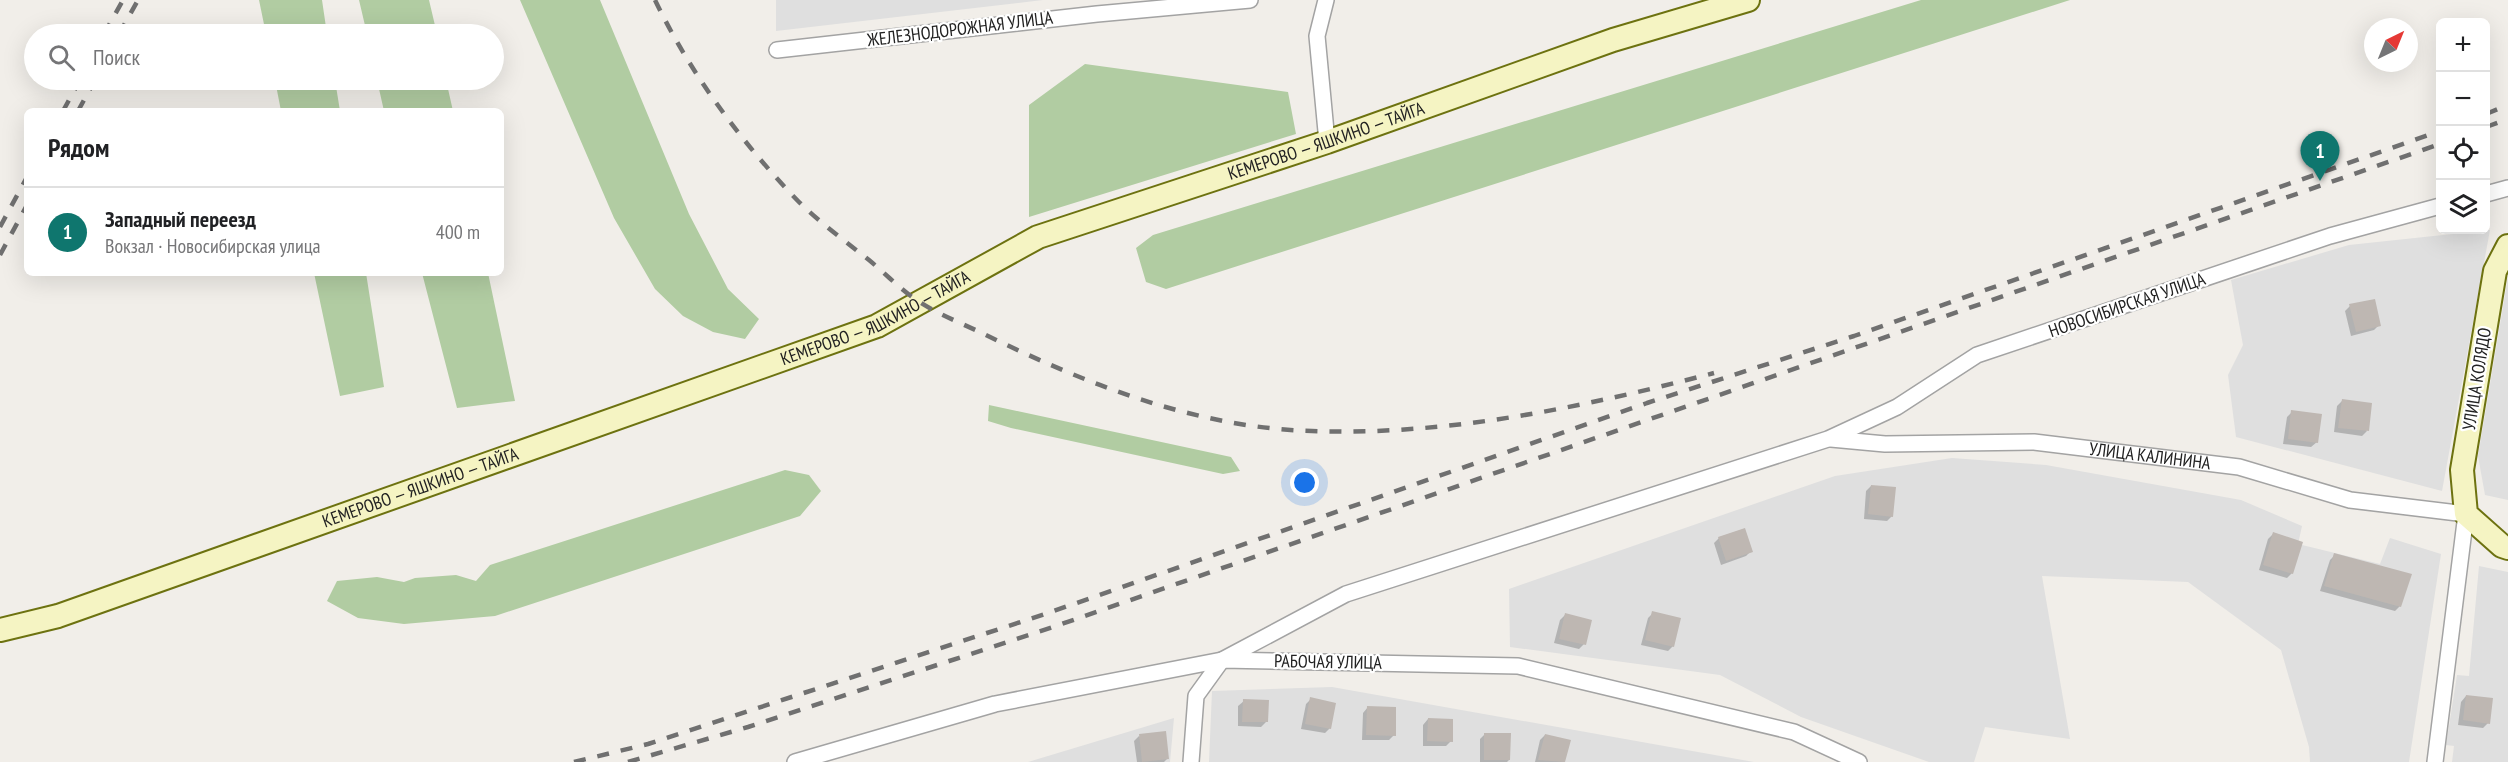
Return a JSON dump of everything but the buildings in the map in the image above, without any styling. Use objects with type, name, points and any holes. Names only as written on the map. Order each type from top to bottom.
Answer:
[{"type":"main road","name":"КЕМЕРОВО — ЯШКИНО — ТАЙГА","points":[[0,630],[69,612],[877,326],[1038,237],[1327,142],[1613,40],[1748,0]]},
{"type":"main road","name":"УЛИЦА КОЛЯДО","points":[[2466,514],[2462,470],[2495,271],[2508,246]]},
{"type":"main road","points":[[2466,514],[2505,547]]},
{"type":"street","name":"ЖЕЛЕЗНОДОРОЖНАЯ УЛИЦА","points":[[777,50],[1097,14],[1250,0]]},
{"type":"street","points":[[1326,0],[1317,36],[1327,142]]},
{"type":"street","points":[[2490,193],[2508,188]]},
{"type":"street","name":"НОВОСИБИРСКАЯ УЛИЦА","points":[[1222,660],[1346,594],[1828,439],[1897,407],[1977,355],[2330,236],[2436,207]]},
{"type":"street","name":"УЛИЦА КАЛИНИНА","points":[[1828,439],[1885,444],[2046,444],[2239,467],[2350,500],[2466,514]]},
{"type":"street","name":"УЛИЦА КОЛЯДО","points":[[2435,762],[2466,514]]},
{"type":"street","points":[[1191,762],[1196,696],[1222,660]]},
{"type":"street","name":"РАБОЧАЯ УЛИЦА","points":[[795,762],[995,704],[1222,660],[1518,666],[1794,732],[1859,762]]},
{"type":"shaded area","points":[[776,0],[1043,0],[776,31]]},
{"type":"shaded area","points":[[2452,234],[2489,234],[2442,491],[2236,437],[2228,375],[2243,345],[2231,280],[2349,245]]},
{"type":"shaded area","points":[[2508,277],[2508,500],[2485,495],[2478,456]]},
{"type":"shaded area","points":[[1952,458],[2046,465],[2241,500],[2302,526],[2298,544],[2380,564],[2390,538],[2441,554],[2409,762],[2310,762],[2309,747],[2281,650],[2188,582],[2042,576],[2070,739],[1985,727],[1974,762],[1929,762],[1801,717],[1720,675],[1510,647],[1509,589],[1835,476]]},
{"type":"shaded area","points":[[2479,566],[2508,572],[2508,762],[2452,762],[2454,746],[2446,745],[2457,675],[2469,676]]},
{"type":"shaded area","points":[[1332,687],[1754,762],[1209,762],[1212,691]]},
{"type":"shaded area","points":[[1174,718],[1170,762],[1028,762]]},
{"type":"green space","points":[[259,0],[322,0],[326,24],[264,24]]},
{"type":"green space","points":[[359,0],[429,0],[435,24],[365,24]]},
{"type":"green space","points":[[520,0],[600,0],[689,214],[728,289],[759,319],[745,339],[713,332],[683,316],[655,289],[614,218]]},
{"type":"green space","points":[[1921,0],[2070,0],[1166,289],[1146,282],[1136,248],[1153,235]]},
{"type":"green space","points":[[1085,64],[1288,92],[1296,134],[1029,217],[1029,105]]},
{"type":"green space","points":[[277,90],[337,90],[340,108],[280,108]]},
{"type":"green space","points":[[379,90],[448,90],[452,108],[383,108]]},
{"type":"green space","points":[[315,276],[366,276],[384,387],[340,396]]},
{"type":"green space","points":[[423,276],[489,276],[515,401],[457,408]]},
{"type":"green space","points":[[989,405],[1231,457],[1240,471],[1223,474],[1011,428],[988,421]]},
{"type":"green space","points":[[785,470],[809,475],[821,491],[800,516],[495,616],[404,624],[358,618],[327,601],[337,581],[377,577],[404,582],[415,578],[456,575],[476,581],[490,565]]},
{"type":"railway","points":[[110,24],[123,0]]},
{"type":"railway","points":[[125,24],[138,0]]},
{"type":"railway","points":[[655,0],[684,54],[737,131],[798,201],[832,231],[921,303],[1026,354],[1105,387],[1186,413],[1227,422],[1312,431],[1363,431],[1413,429],[1515,417],[1615,397],[1714,373]]},
{"type":"railway","points":[[65,108],[75,90]]},
{"type":"railway","points":[[80,108],[90,90]]},
{"type":"railway","points":[[2490,112],[2508,105]]},
{"type":"railway","points":[[2489,126],[2508,119]]},
{"type":"railway","points":[[574,762],[648,744],[1048,613],[1647,403],[1854,336],[2436,132]]},
{"type":"railway","points":[[628,762],[748,727],[1053,627],[2436,145]]},
{"type":"railway","points":[[0,227],[24,183]]},
{"type":"railway","points":[[0,255],[24,211]]},
{"type":"place","name":"Западный переезд","points":[[2320,181]]}]
